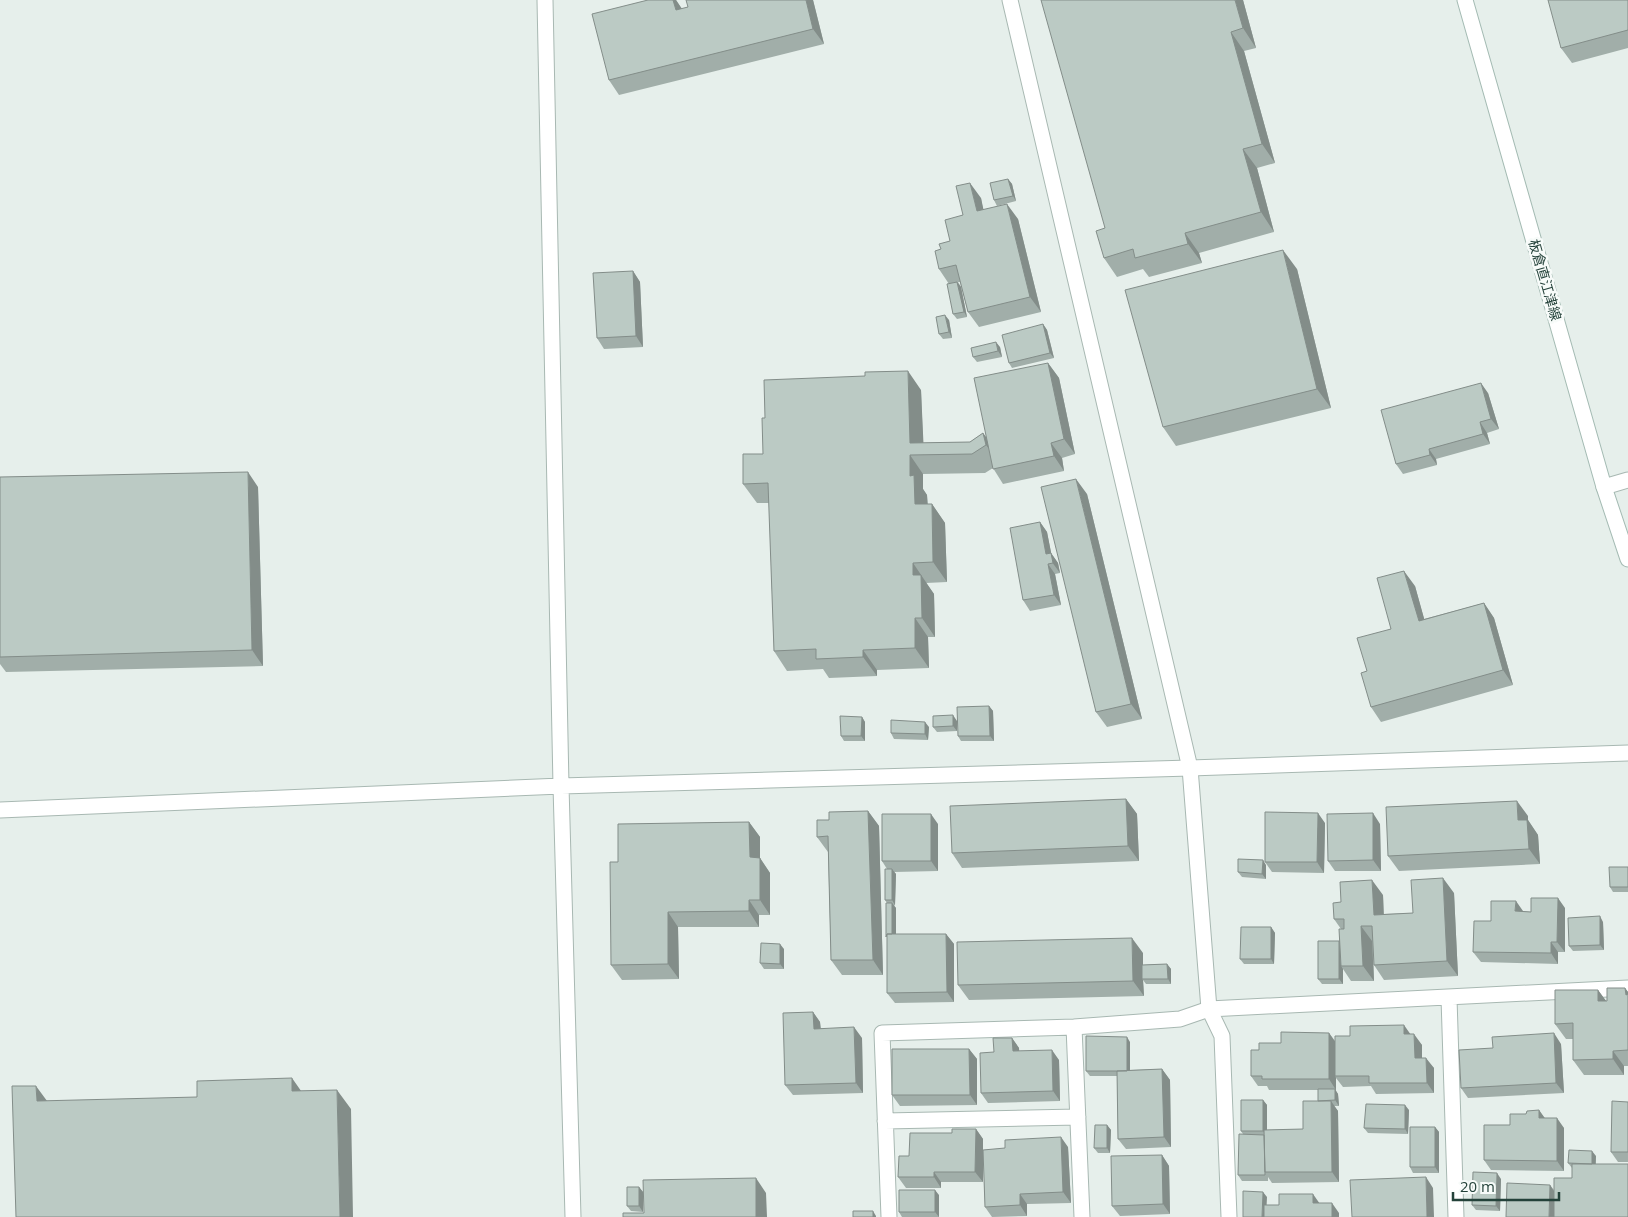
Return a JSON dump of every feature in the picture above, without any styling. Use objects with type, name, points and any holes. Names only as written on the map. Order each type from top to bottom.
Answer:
[{"type":"street","points":[[545,0],[561,786],[573,1217]]},
{"type":"street","points":[[1010,0],[1190,768],[1209,1009],[1222,1036],[1229,1217]]},
{"type":"street","name":"板倉直江津線","points":[[1465,0],[1604,487],[1628,559]]},
{"type":"street","points":[[1604,487],[1628,480]]},
{"type":"street","points":[[0,810],[561,786],[1628,753]]},
{"type":"street","points":[[889,1217],[882,1033],[1074,1027],[1180,1019],[1209,1009],[1628,988]]},
{"type":"street","points":[[1449,998],[1456,1217]]},
{"type":"street","points":[[1074,1027],[1082,1217]]},
{"type":"street","points":[[885,1121],[1078,1118]]},
{"type":"building","points":[[648,0],[673,0],[676,10],[688,7],[686,0],[806,0],[813,29],[609,80],[592,14]]},
{"type":"building","points":[[1041,0],[1235,0],[1243,28],[1231,32],[1262,144],[1243,149],[1261,212],[1185,233],[1188,244],[1135,258],[1133,249],[1104,258],[1096,231],[1105,228]]},
{"type":"building","points":[[1548,0],[1628,0],[1628,30],[1561,48]]},
{"type":"building","points":[[1008,179],[1013,196],[994,200],[990,183]]},
{"type":"building","points":[[970,183],[977,211],[1007,204],[1030,297],[968,312],[956,265],[939,269],[935,251],[941,249],[939,244],[950,241],[945,220],[963,215],[956,186]]},
{"type":"building","points":[[1283,250],[1317,389],[1163,427],[1125,290]]},
{"type":"building","points":[[633,271],[636,336],[597,338],[593,273]]},
{"type":"building","points":[[957,282],[964,312],[953,314],[947,284]]},
{"type":"building","points":[[945,315],[949,332],[939,334],[936,317]]},
{"type":"building","points":[[1043,324],[1050,353],[1009,363],[1002,335]]},
{"type":"building","points":[[996,342],[998,351],[973,357],[971,348]]},
{"type":"building","points":[[1048,363],[1064,439],[1051,443],[1054,456],[993,469],[974,378]]},
{"type":"building","points":[[908,371],[910,443],[970,442],[983,433],[986,445],[972,454],[910,455],[910,476],[914,475],[915,504],[932,504],[933,562],[913,563],[913,575],[921,575],[922,618],[915,618],[915,648],[863,650],[863,657],[816,659],[816,649],[774,651],[768,483],[743,484],[743,454],[763,454],[762,418],[765,418],[764,380],[865,376],[865,372]]},
{"type":"building","points":[[1481,383],[1491,419],[1480,422],[1483,434],[1429,449],[1430,455],[1396,464],[1381,410]]},
{"type":"building","points":[[248,472],[252,650],[0,657],[0,477]]},
{"type":"building","points":[[1076,479],[1131,704],[1096,712],[1041,487]]},
{"type":"building","points":[[1040,522],[1046,554],[1051,553],[1053,563],[1048,564],[1054,595],[1023,600],[1010,528]]},
{"type":"building","points":[[1404,571],[1419,621],[1484,603],[1503,670],[1371,707],[1361,673],[1367,671],[1357,638],[1391,629],[1377,578]]},
{"type":"building","points":[[989,706],[990,736],[958,736],[957,707]]},
{"type":"building","points":[[953,715],[953,726],[933,727],[933,716]]},
{"type":"building","points":[[840,716],[862,717],[861,736],[841,736]]},
{"type":"building","points":[[891,720],[925,722],[925,734],[891,733]]},
{"type":"building","points":[[1126,799],[1128,846],[952,853],[950,806]]},
{"type":"building","points":[[1517,801],[1518,820],[1527,820],[1529,849],[1388,856],[1386,807]]},
{"type":"building","points":[[868,811],[873,960],[831,960],[828,836],[817,837],[817,820],[829,820],[829,812]]},
{"type":"building","points":[[1265,812],[1318,813],[1317,862],[1265,862]]},
{"type":"building","points":[[1373,813],[1373,860],[1328,861],[1327,814]]},
{"type":"building","points":[[882,814],[931,814],[931,861],[882,861]]},
{"type":"building","points":[[749,822],[750,857],[760,858],[760,900],[749,900],[749,911],[668,912],[668,964],[611,965],[610,862],[618,862],[618,824]]},
{"type":"building","points":[[1238,859],[1263,860],[1262,874],[1238,872]]},
{"type":"building","points":[[1609,867],[1628,867],[1628,887],[1610,887]]},
{"type":"building","points":[[885,869],[892,869],[892,900],[885,900]]},
{"type":"building","points":[[1443,878],[1447,961],[1374,965],[1372,926],[1361,926],[1363,966],[1341,966],[1339,929],[1344,929],[1344,919],[1334,919],[1333,903],[1341,902],[1340,882],[1372,880],[1374,915],[1413,913],[1411,880]]},
{"type":"building","points":[[1531,898],[1558,898],[1557,942],[1551,942],[1551,953],[1473,952],[1474,921],[1491,921],[1491,901],[1516,901],[1515,911],[1531,912]]},
{"type":"building","points":[[886,903],[892,903],[892,934],[887,934],[886,937]]},
{"type":"building","points":[[1600,916],[1600,945],[1569,946],[1568,918]]},
{"type":"building","points":[[1241,927],[1271,927],[1271,959],[1240,959]]},
{"type":"building","points":[[887,934],[946,934],[947,992],[887,993]]},
{"type":"building","points":[[1132,938],[1133,981],[958,985],[957,942]]},
{"type":"building","points":[[1318,941],[1339,941],[1339,979],[1318,979]]},
{"type":"building","points":[[761,943],[780,944],[780,964],[760,963]]},
{"type":"building","points":[[1167,964],[1168,979],[1142,979],[1142,965]]},
{"type":"building","points":[[1607,988],[1625,988],[1626,995],[1628,994],[1628,1050],[1613,1051],[1613,1059],[1573,1060],[1573,1023],[1555,1024],[1555,990],[1598,990],[1598,1001],[1607,1001]]},
{"type":"building","points":[[813,1012],[814,1029],[854,1027],[856,1083],[785,1085],[783,1013]]},
{"type":"building","points":[[1404,1025],[1404,1034],[1414,1034],[1415,1058],[1426,1058],[1427,1083],[1369,1083],[1369,1076],[1335,1076],[1335,1036],[1350,1036],[1350,1026]]},
{"type":"building","points":[[1281,1032],[1329,1033],[1329,1079],[1262,1079],[1262,1076],[1251,1076],[1251,1050],[1259,1050],[1259,1043],[1281,1043]]},
{"type":"building","points":[[1554,1033],[1556,1083],[1461,1088],[1459,1050],[1493,1048],[1492,1037]]},
{"type":"building","points":[[1086,1036],[1127,1037],[1127,1071],[1086,1071]]},
{"type":"building","points":[[993,1038],[1012,1038],[1013,1051],[1052,1050],[1053,1091],[981,1093],[980,1053],[994,1052]]},
{"type":"building","points":[[892,1049],[969,1049],[970,1095],[892,1095]]},
{"type":"building","points":[[1162,1069],[1164,1137],[1118,1139],[1117,1071]]},
{"type":"building","points":[[292,1078],[292,1091],[337,1090],[340,1217],[16,1217],[12,1086],[36,1086],[37,1101],[197,1097],[197,1081]]},
{"type":"building","points":[[1318,1089],[1335,1089],[1335,1100],[1318,1101]]},
{"type":"building","points":[[1241,1100],[1263,1100],[1263,1131],[1241,1131]]},
{"type":"building","points":[[1303,1101],[1331,1101],[1332,1172],[1265,1172],[1264,1130],[1303,1129]]},
{"type":"building","points":[[1612,1101],[1628,1102],[1628,1152],[1611,1152]]},
{"type":"building","points":[[1366,1104],[1405,1105],[1405,1129],[1364,1128]]},
{"type":"building","points":[[1539,1110],[1539,1118],[1557,1118],[1557,1161],[1484,1160],[1484,1125],[1510,1125],[1510,1114],[1526,1114],[1527,1111]]},
{"type":"building","points":[[1095,1125],[1107,1125],[1107,1148],[1094,1148]]},
{"type":"building","points":[[1410,1127],[1435,1127],[1435,1167],[1410,1167]]},
{"type":"building","points":[[952,1129],[976,1129],[975,1172],[934,1172],[934,1177],[898,1177],[899,1156],[909,1156],[910,1133],[952,1133]]},
{"type":"building","points":[[1239,1134],[1264,1135],[1265,1175],[1238,1175]]},
{"type":"building","points":[[1061,1137],[1063,1192],[1020,1194],[1020,1205],[985,1207],[983,1150],[1005,1148],[1005,1140]]},
{"type":"building","points":[[1569,1150],[1592,1151],[1592,1164],[1568,1163]]},
{"type":"building","points":[[1162,1155],[1163,1204],[1112,1206],[1111,1156]]},
{"type":"building","points":[[1572,1164],[1628,1164],[1628,1217],[1554,1217],[1554,1178],[1572,1178]]},
{"type":"building","points":[[1473,1172],[1497,1173],[1496,1206],[1472,1205]]},
{"type":"building","points":[[1426,1177],[1427,1217],[1352,1217],[1350,1180]]},
{"type":"building","points":[[756,1178],[756,1217],[623,1217],[623,1213],[644,1213],[643,1180]]},
{"type":"building","points":[[1507,1183],[1550,1185],[1549,1217],[1506,1217]]},
{"type":"building","points":[[627,1187],[639,1187],[639,1206],[627,1206]]},
{"type":"building","points":[[899,1190],[935,1190],[935,1212],[899,1212]]},
{"type":"building","points":[[1243,1191],[1263,1192],[1262,1217],[1243,1217]]},
{"type":"building","points":[[1279,1194],[1313,1194],[1313,1203],[1332,1203],[1332,1217],[1264,1217],[1264,1205],[1279,1205]]},
{"type":"building","points":[[853,1211],[873,1211],[873,1217],[853,1217]]}]
